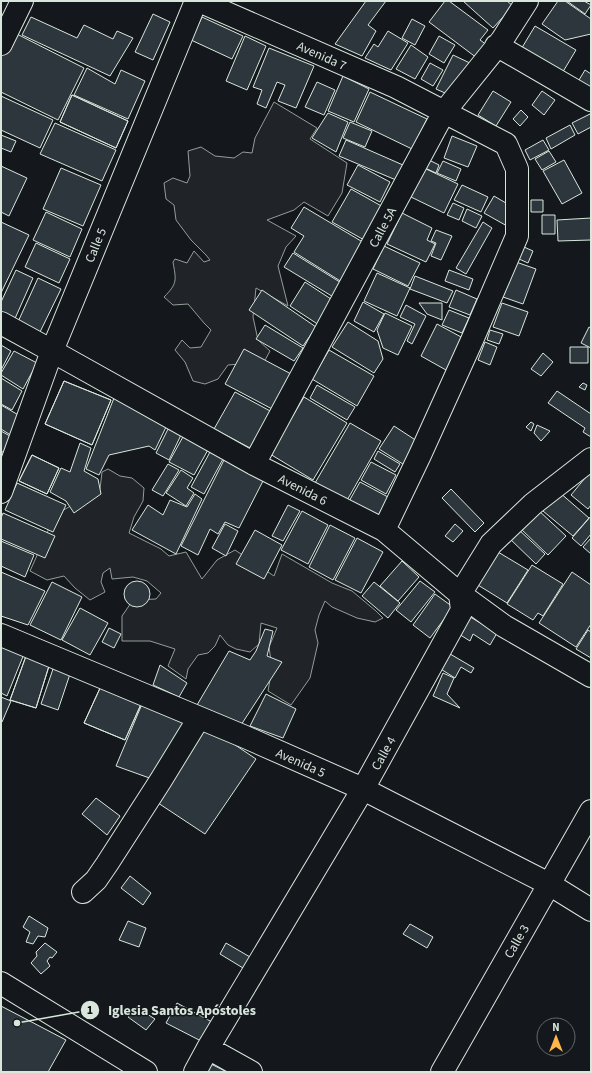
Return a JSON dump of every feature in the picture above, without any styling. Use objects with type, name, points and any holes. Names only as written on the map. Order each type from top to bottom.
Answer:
[{"type":"street","points":[[1,44],[22,1]]},
{"type":"street","name":"Avenida 7","points":[[197,1],[396,87],[506,144],[517,169],[517,236],[473,338],[384,530]]},
{"type":"street","name":"Calle 5","points":[[1,492],[52,351],[197,1]]},
{"type":"street","name":"Calle 5A","points":[[254,464],[444,112],[502,40],[527,1]]},
{"type":"street","points":[[496,46],[591,100]]},
{"type":"street","name":"Avenida 6","points":[[1,323],[254,464],[384,530],[460,594],[504,626],[591,676]]},
{"type":"street","points":[[460,594],[491,544],[533,504],[591,459]]},
{"type":"street","name":"Calle 4","points":[[194,1072],[363,789],[462,610],[460,594]]},
{"type":"street","name":"Avenida 5","points":[[1,635],[363,789],[549,884],[591,910]]},
{"type":"street","points":[[83,892],[96,880],[107,864],[161,780],[198,718]]},
{"type":"street","name":"Calle 3","points":[[442,1072],[591,811]]},
{"type":"street","points":[[1,983],[146,1072]]},
{"type":"street","points":[[208,1048],[251,1072]]},
{"type":"shaded area","points":[[274,102],[317,128],[310,139],[347,163],[342,193],[328,216],[304,202],[294,210],[267,220],[296,236],[286,247],[278,266],[288,306],[256,288],[253,317],[258,340],[270,351],[264,362],[228,365],[218,379],[205,384],[193,381],[185,362],[175,350],[182,340],[190,348],[201,347],[211,330],[188,304],[173,305],[164,297],[174,285],[175,273],[173,262],[175,259],[187,263],[194,251],[204,262],[210,260],[191,240],[176,220],[174,205],[166,199],[164,183],[173,178],[187,183],[190,176],[188,151],[201,147],[215,156],[234,158],[243,152],[252,153],[255,138]]},
{"type":"shaded area","points":[[108,469],[120,476],[132,478],[144,488],[143,501],[134,517],[129,533],[161,549],[169,556],[186,552],[202,579],[217,560],[235,550],[274,576],[282,554],[332,583],[352,591],[383,618],[375,622],[357,618],[332,607],[325,601],[315,630],[318,643],[310,678],[291,705],[268,691],[272,668],[269,647],[277,628],[261,623],[259,644],[250,652],[236,649],[228,645],[220,635],[215,646],[208,653],[198,655],[188,669],[186,679],[168,666],[175,649],[150,641],[122,641],[122,616],[133,600],[156,599],[161,593],[147,581],[133,577],[112,579],[110,568],[103,573],[101,582],[105,592],[90,600],[75,588],[64,576],[47,580],[30,571],[55,515],[100,489],[102,472]]},
{"type":"building","points":[[366,1],[386,1],[368,25],[376,31],[362,56],[335,44]]},
{"type":"building","points":[[445,1],[449,1],[488,30],[480,40],[487,45],[477,58],[429,22]]},
{"type":"building","points":[[463,1],[507,1],[513,6],[493,28]]},
{"type":"building","points":[[558,1],[565,1],[591,19],[591,34],[565,40],[542,24]]},
{"type":"building","points":[[567,1],[584,1],[591,5],[585,14]]},
{"type":"building","points":[[153,14],[170,22],[153,60],[135,52]]},
{"type":"building","points":[[31,17],[77,38],[84,25],[113,39],[117,31],[133,38],[110,76],[22,35]]},
{"type":"building","points":[[202,17],[243,36],[232,59],[191,40]]},
{"type":"building","points":[[412,19],[425,26],[415,45],[402,38]]},
{"type":"building","points":[[535,26],[576,50],[561,75],[520,51]]},
{"type":"building","points":[[11,31],[84,68],[58,120],[1,92],[1,51]]},
{"type":"building","points":[[388,31],[408,43],[391,70],[365,58],[374,44],[378,47]]},
{"type":"building","points":[[245,36],[266,46],[247,90],[226,81]]},
{"type":"building","points":[[439,36],[455,45],[444,63],[429,54]]},
{"type":"building","points":[[411,45],[428,57],[415,79],[396,69]]},
{"type":"building","points":[[269,48],[314,66],[296,108],[278,101],[285,85],[277,82],[266,108],[257,104],[262,90],[253,87]]},
{"type":"building","points":[[453,55],[472,64],[454,97],[436,89]]},
{"type":"building","points":[[430,63],[443,70],[433,86],[421,79]]},
{"type":"building","points":[[87,68],[115,84],[121,70],[145,81],[128,119],[74,95]]},
{"type":"building","points":[[585,70],[591,74],[591,94],[576,85]]},
{"type":"building","points":[[343,76],[369,89],[354,122],[328,111]]},
{"type":"building","points":[[317,82],[335,90],[324,115],[305,107]]},
{"type":"building","points":[[493,91],[511,102],[496,126],[478,115]]},
{"type":"building","points":[[542,91],[555,100],[544,115],[532,105]]},
{"type":"building","points":[[370,92],[427,119],[412,149],[356,122]]},
{"type":"building","points":[[72,95],[128,121],[116,148],[60,122]]},
{"type":"building","points":[[72,95],[128,121],[116,148],[60,122]]},
{"type":"building","points":[[1,96],[53,120],[40,148],[1,130]]},
{"type":"building","points":[[521,110],[528,117],[520,126],[513,119]]},
{"type":"building","points":[[328,113],[348,122],[336,152],[312,138]]},
{"type":"building","points":[[590,114],[591,127],[578,134],[572,123]]},
{"type":"building","points":[[350,122],[372,131],[365,147],[343,138]]},
{"type":"building","points":[[55,123],[116,150],[102,181],[40,154]]},
{"type":"building","points":[[570,125],[575,135],[551,149],[546,138]]},
{"type":"building","points":[[1,135],[16,141],[11,152],[1,148]]},
{"type":"building","points":[[452,136],[477,146],[468,167],[444,158]]},
{"type":"building","points":[[346,140],[403,165],[396,180],[339,156]]},
{"type":"building","points":[[543,140],[549,150],[530,160],[525,150]]},
{"type":"building","points":[[549,151],[556,162],[542,170],[535,159]]},
{"type":"building","points":[[429,160],[439,165],[436,173],[425,168]]},
{"type":"building","points":[[564,160],[582,193],[562,204],[543,171]]},
{"type":"building","points":[[443,161],[461,169],[456,181],[437,173]]},
{"type":"building","points":[[358,165],[390,182],[380,202],[347,185]]},
{"type":"building","points":[[1,166],[27,178],[9,216],[1,212]]},
{"type":"building","points":[[61,168],[101,185],[83,226],[43,209]]},
{"type":"building","points":[[424,168],[458,184],[444,213],[411,197]]},
{"type":"building","points":[[462,185],[488,197],[481,212],[454,200]]},
{"type":"building","points":[[351,189],[385,208],[366,241],[332,222]]},
{"type":"building","points":[[494,196],[511,206],[507,226],[484,213]]},
{"type":"building","points":[[531,200],[543,200],[543,212],[531,212]]},
{"type":"building","points":[[453,203],[464,208],[459,220],[447,215]]},
{"type":"building","points":[[304,207],[366,244],[342,282],[294,252],[304,236],[291,228]]},
{"type":"building","points":[[467,209],[482,216],[476,228],[462,221]]},
{"type":"building","points":[[46,212],[82,229],[70,257],[33,240]]},
{"type":"building","points":[[402,213],[432,228],[427,240],[435,244],[426,262],[387,244]]},
{"type":"building","points":[[542,215],[555,215],[555,234],[542,234]]},
{"type":"building","points":[[591,218],[591,240],[558,241],[557,220]]},
{"type":"building","points":[[1,222],[29,235],[1,293]]},
{"type":"building","points":[[483,222],[492,228],[466,274],[456,268]]},
{"type":"building","points":[[436,230],[452,236],[441,260],[431,256],[436,243],[431,241]]},
{"type":"building","points":[[36,243],[70,259],[59,283],[25,267]]},
{"type":"building","points":[[384,246],[420,263],[408,286],[373,269]]},
{"type":"building","points":[[524,247],[533,251],[528,263],[519,259]]},
{"type":"building","points":[[293,253],[343,284],[335,298],[284,267]]},
{"type":"building","points":[[516,262],[536,269],[523,304],[503,297]]},
{"type":"building","points":[[16,270],[33,278],[13,323],[1,317],[1,302]]},
{"type":"building","points":[[449,270],[473,279],[469,290],[445,281]]},
{"type":"building","points":[[377,273],[410,288],[397,316],[364,301]]},
{"type":"building","points":[[415,276],[453,291],[447,303],[410,289]]},
{"type":"building","points":[[38,278],[61,289],[39,334],[17,324]]},
{"type":"building","points":[[305,282],[334,301],[319,325],[290,306]]},
{"type":"building","points":[[262,290],[316,327],[303,346],[249,310]]},
{"type":"building","points":[[456,290],[477,299],[470,315],[449,307]]},
{"type":"building","points":[[363,302],[384,314],[374,332],[354,321]]},
{"type":"building","points":[[419,303],[442,303],[442,320],[427,314]]},
{"type":"building","points":[[502,303],[528,312],[519,336],[493,327]]},
{"type":"building","points":[[406,305],[426,316],[412,344],[407,341],[415,324],[400,317]]},
{"type":"building","points":[[449,310],[469,318],[462,333],[442,325]]},
{"type":"building","points":[[385,313],[412,326],[398,355],[383,348],[377,330]]},
{"type":"building","points":[[348,322],[378,341],[383,359],[374,373],[332,347]]},
{"type":"building","points":[[437,324],[463,338],[446,370],[421,356]]},
{"type":"building","points":[[265,325],[303,348],[294,361],[256,339]]},
{"type":"building","points":[[589,327],[591,328],[591,348],[581,343]]},
{"type":"building","points":[[490,330],[503,334],[499,344],[487,340]]},
{"type":"building","points":[[485,342],[497,347],[490,365],[478,360]]},
{"type":"building","points":[[1,345],[11,351],[1,370]]},
{"type":"building","points":[[570,347],[588,347],[588,363],[570,363]]},
{"type":"building","points":[[244,349],[293,375],[274,410],[225,384]]},
{"type":"building","points":[[329,350],[374,376],[357,406],[312,379]]},
{"type":"building","points":[[14,351],[37,363],[23,389],[1,375]]},
{"type":"building","points":[[543,353],[553,362],[541,376],[531,369]]},
{"type":"building","points":[[1,378],[22,391],[12,410],[1,404]]},
{"type":"building","points":[[64,381],[111,400],[92,445],[45,424]]},
{"type":"building","points":[[64,381],[111,400],[92,445],[45,424]]},
{"type":"building","points":[[583,383],[587,385],[585,390],[579,387]]},
{"type":"building","points":[[317,385],[355,407],[347,420],[310,398]]},
{"type":"building","points":[[557,391],[591,414],[591,437],[583,432],[585,428],[548,403]]},
{"type":"building","points":[[235,392],[272,412],[252,449],[214,429]]},
{"type":"building","points":[[304,397],[347,423],[313,480],[270,454]]},
{"type":"building","points":[[114,398],[166,427],[155,450],[149,446],[109,455],[99,475],[86,469]]},
{"type":"building","points":[[1,405],[22,417],[17,439],[1,429]]},
{"type":"building","points":[[531,422],[534,424],[531,431],[526,427]]},
{"type":"building","points":[[350,423],[381,441],[346,502],[315,483]]},
{"type":"building","points":[[537,425],[550,431],[541,441],[534,433]]},
{"type":"building","points":[[394,426],[420,443],[406,466],[379,449]]},
{"type":"building","points":[[168,429],[181,435],[169,460],[156,453]]},
{"type":"building","points":[[1,431],[17,440],[9,456],[1,451]]},
{"type":"building","points":[[184,435],[209,448],[194,475],[169,462]]},
{"type":"building","points":[[80,443],[91,448],[84,471],[98,479],[101,494],[74,513],[66,501],[50,492],[61,468],[70,472]]},
{"type":"building","points":[[378,451],[400,464],[395,472],[374,459]]},
{"type":"building","points":[[210,452],[223,459],[204,494],[191,487]]},
{"type":"building","points":[[32,455],[59,468],[47,494],[19,481]]},
{"type":"building","points":[[32,455],[59,468],[47,494],[19,481]]},
{"type":"building","points":[[226,456],[264,479],[239,528],[225,522],[218,534],[210,529],[198,555],[181,546]]},
{"type":"building","points":[[371,462],[396,475],[386,494],[361,480]]},
{"type":"building","points":[[168,464],[179,470],[163,496],[152,490]]},
{"type":"building","points":[[181,470],[193,478],[187,488],[194,493],[186,506],[166,493]]},
{"type":"building","points":[[590,472],[591,505],[588,509],[571,495]]},
{"type":"building","points":[[360,482],[388,497],[377,518],[348,503]]},
{"type":"building","points":[[17,483],[66,505],[53,532],[5,510]]},
{"type":"building","points":[[451,489],[484,523],[475,532],[442,498]]},
{"type":"building","points":[[559,492],[589,518],[573,536],[543,511]]},
{"type":"building","points":[[195,494],[202,499],[176,554],[132,530],[148,505],[163,515],[170,500],[187,507]]},
{"type":"building","points":[[288,505],[300,511],[283,541],[272,536]]},
{"type":"building","points":[[537,509],[566,536],[548,555],[520,528]]},
{"type":"building","points":[[302,511],[328,525],[308,564],[281,550]]},
{"type":"building","points":[[3,513],[55,536],[45,558],[1,539],[1,518]]},
{"type":"building","points":[[591,516],[591,534],[581,546],[572,538]]},
{"type":"building","points":[[225,524],[238,531],[226,556],[212,548]]},
{"type":"building","points":[[455,524],[463,531],[453,542],[445,536]]},
{"type":"building","points":[[330,525],[355,538],[333,580],[309,567]]},
{"type":"building","points":[[518,529],[545,554],[536,564],[509,538]]},
{"type":"building","points":[[255,530],[282,545],[264,579],[236,564]]},
{"type":"building","points":[[357,538],[383,552],[361,593],[335,580]]},
{"type":"building","points":[[591,538],[591,554],[583,547]]},
{"type":"building","points":[[1,541],[34,555],[25,577],[1,566]]},
{"type":"building","points":[[493,549],[528,570],[507,603],[473,582]]},
{"type":"building","points":[[402,561],[419,577],[398,601],[380,586]]},
{"type":"building","points":[[532,565],[563,584],[543,616],[538,613],[533,620],[507,604]]},
{"type":"building","points":[[1,572],[45,591],[28,625],[1,616]]},
{"type":"building","points":[[572,572],[591,585],[591,624],[576,647],[539,623]]},
{"type":"building","points":[[137,581],[146,585],[150,594],[146,603],[137,607],[128,603],[124,594],[128,585]]},
{"type":"building","points":[[420,581],[435,592],[411,622],[396,610]]},
{"type":"building","points":[[52,582],[82,597],[61,640],[30,625]]},
{"type":"building","points":[[374,582],[400,603],[388,618],[362,596]]},
{"type":"building","points":[[435,594],[453,607],[430,638],[413,625]]},
{"type":"building","points":[[80,608],[108,623],[90,655],[62,640]]},
{"type":"building","points":[[467,615],[497,633],[490,645],[473,634],[470,641],[454,631]]},
{"type":"building","points":[[109,628],[121,634],[114,648],[102,642]]},
{"type":"building","points":[[265,629],[273,631],[267,656],[282,662],[241,725],[197,705],[229,651],[250,660],[256,651]]},
{"type":"building","points":[[588,630],[591,632],[591,658],[576,649]]},
{"type":"building","points":[[1,644],[24,654],[7,696],[1,693]]},
{"type":"building","points":[[445,651],[474,668],[471,673],[461,667],[455,678],[436,666]]},
{"type":"building","points":[[26,656],[49,666],[36,708],[10,700]]},
{"type":"building","points":[[26,656],[49,666],[36,708],[10,700]]},
{"type":"building","points":[[160,665],[187,683],[179,697],[153,685]]},
{"type":"building","points":[[53,669],[70,674],[58,710],[41,704]]},
{"type":"building","points":[[443,673],[454,678],[447,694],[460,708],[433,696]]},
{"type":"building","points":[[101,686],[142,702],[125,740],[84,723]]},
{"type":"building","points":[[101,686],[142,702],[125,740],[84,723]]},
{"type":"building","points":[[266,694],[296,709],[283,738],[250,726]]},
{"type":"building","points":[[1,697],[11,701],[2,722],[1,721]]},
{"type":"building","points":[[142,704],[187,725],[155,780],[116,766]]},
{"type":"building","points":[[207,726],[256,759],[205,834],[155,801]]},
{"type":"building","points":[[96,798],[120,816],[107,835],[82,814]]},
{"type":"building","points":[[130,876],[151,893],[143,905],[121,888]]},
{"type":"building","points":[[29,916],[48,928],[45,937],[38,936],[33,944],[26,942],[30,932],[23,927]]},
{"type":"building","points":[[128,921],[146,928],[139,947],[119,940]]},
{"type":"building","points":[[410,924],[433,937],[427,948],[403,934]]},
{"type":"building","points":[[45,943],[57,952],[47,961],[50,966],[41,974],[31,963],[37,956],[36,952]]},
{"type":"building","points":[[226,943],[250,957],[243,968],[220,954]]},
{"type":"building","points":[[177,1003],[212,1022],[201,1041],[166,1023]]},
{"type":"building","points":[[1,1006],[66,1040],[48,1072],[1,1072]]},
{"type":"building","points":[[136,1007],[155,1019],[146,1030],[128,1017]]},
{"type":"building","points":[[209,1063],[227,1072],[204,1072]]},
{"type":"place","name":"Iglesia Santos Apóstoles","points":[[17,1023]]}]
